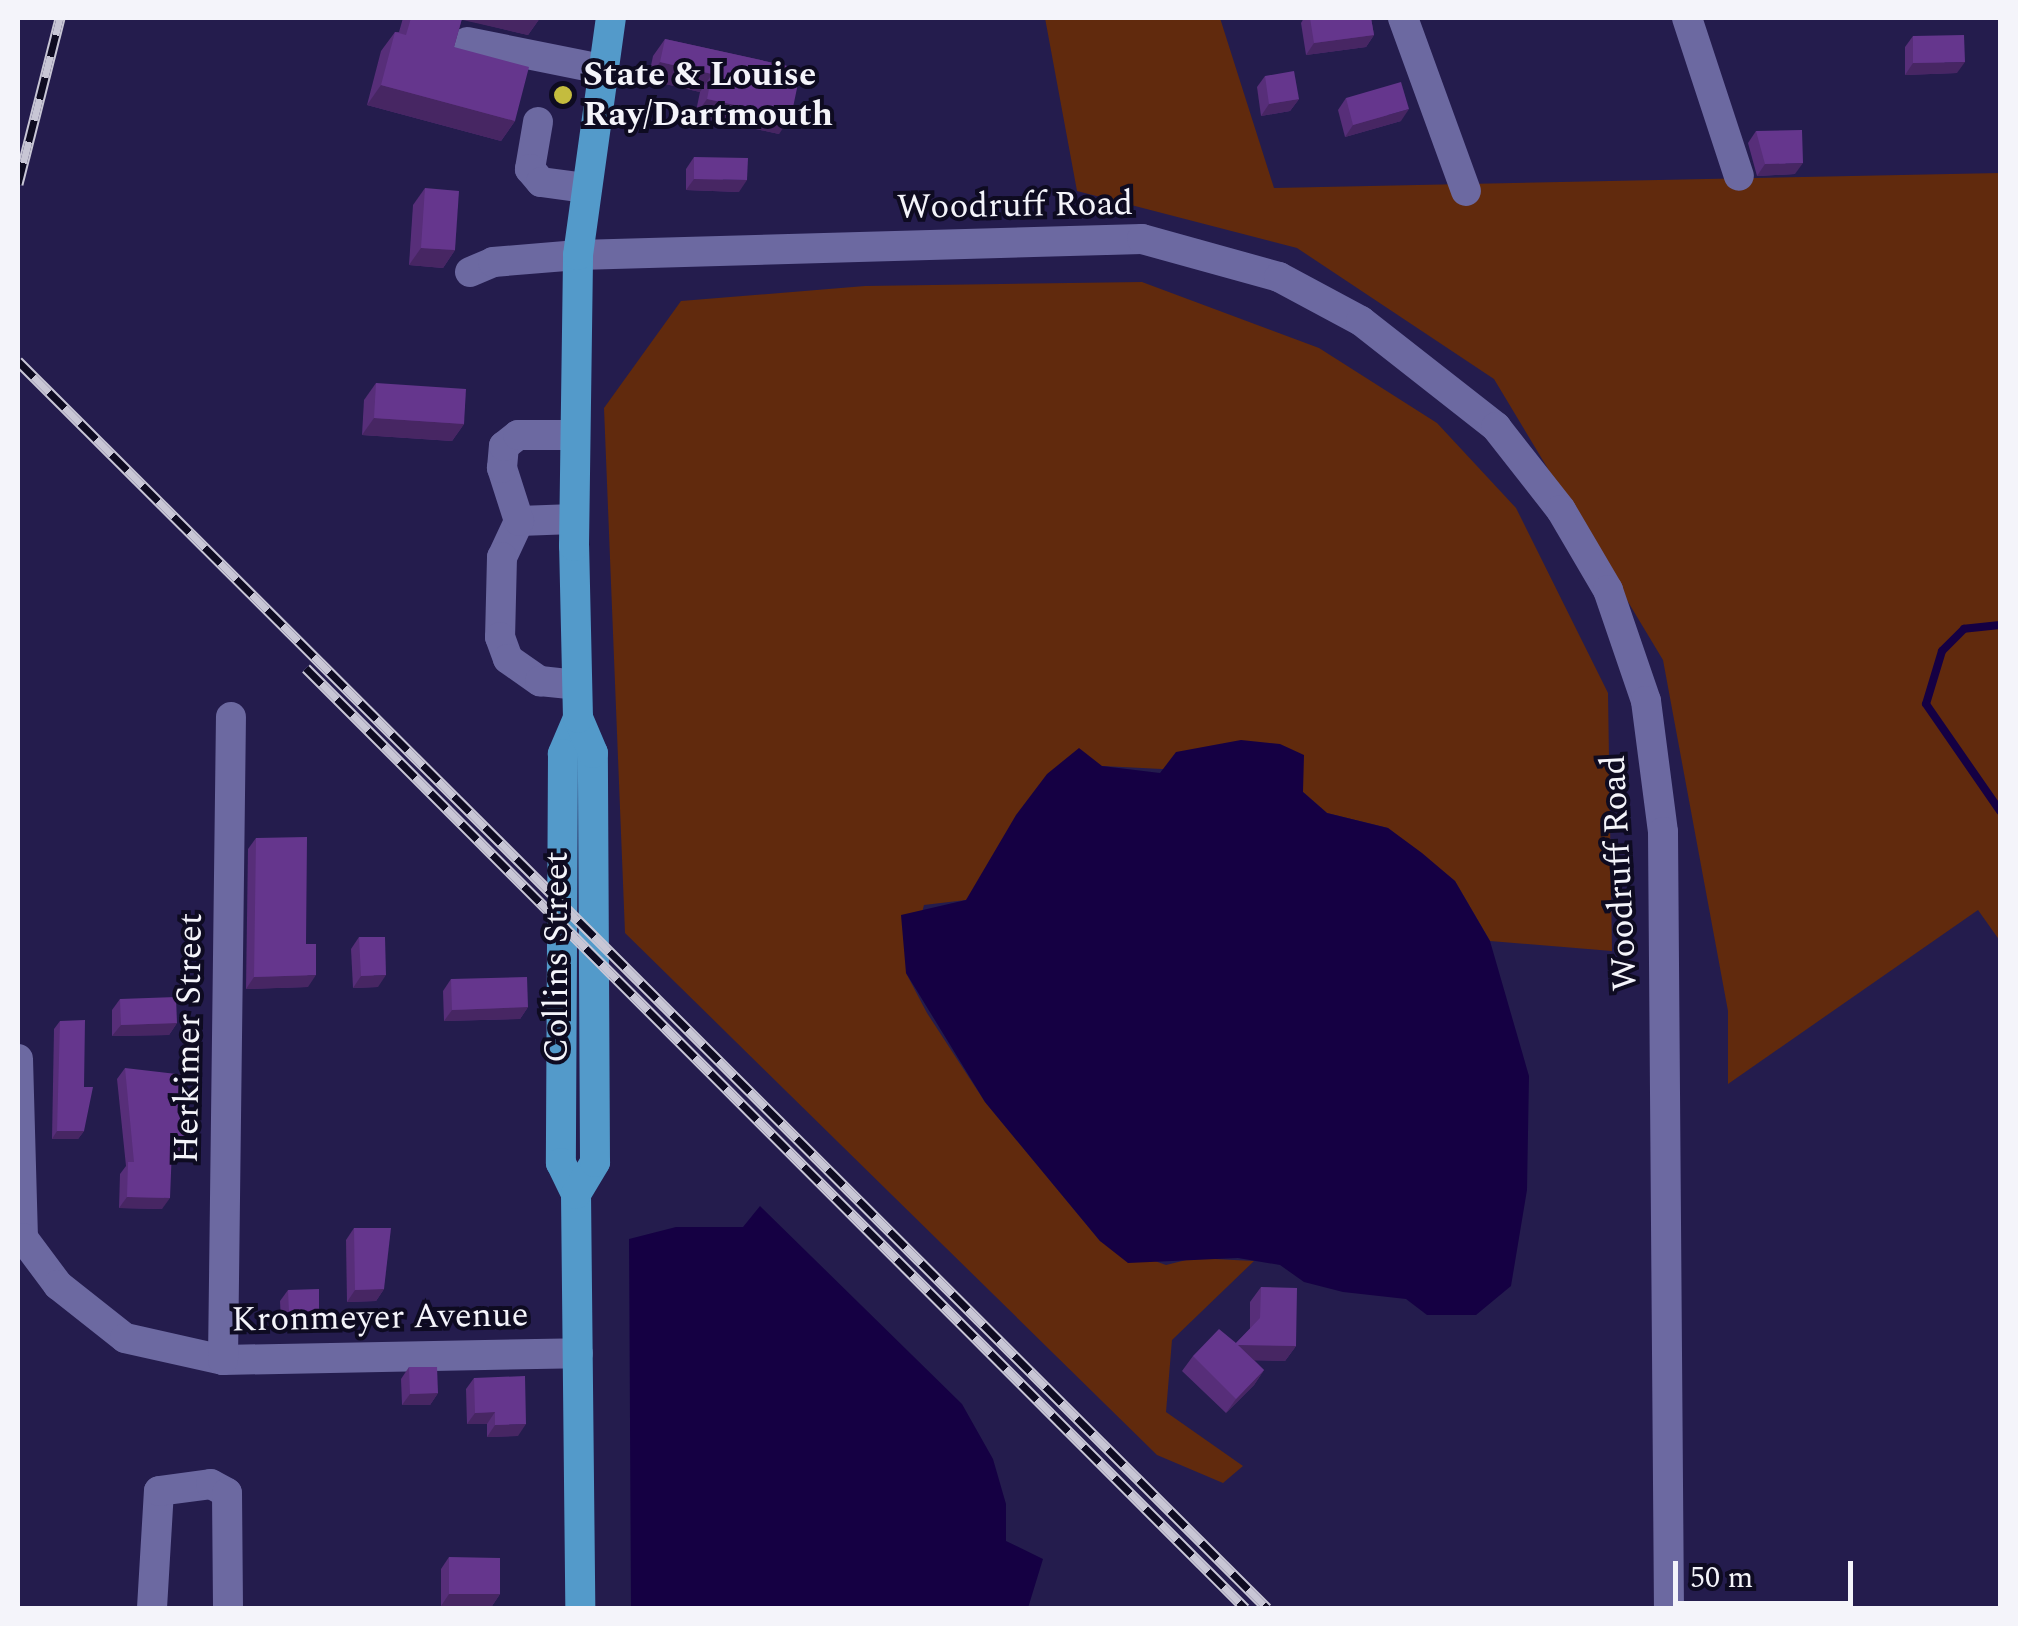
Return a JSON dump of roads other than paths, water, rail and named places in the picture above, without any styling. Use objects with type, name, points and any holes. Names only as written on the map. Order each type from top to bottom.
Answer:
[{"type":"main road","name":"Collins Street","points":[[580,1608],[576,1194],[561,1163],[563,754],[578,718],[573,435],[578,256],[611,18]]},
{"type":"street","points":[[1402,18],[1466,191]]},
{"type":"street","points":[[1687,18],[1739,176]]},
{"type":"street","points":[[466,42],[601,70]]},
{"type":"street","points":[[538,122],[530,169],[541,182],[585,188]]},
{"type":"street","name":"Woodruff Road","points":[[470,272],[493,262],[578,256],[1142,239],[1279,277],[1361,320],[1496,427],[1561,510],[1608,590],[1646,701],[1662,832],[1669,1608]]},
{"type":"street","points":[[573,435],[518,435],[504,446],[502,468],[519,521],[502,557],[500,637],[508,659],[540,681],[577,686]]},
{"type":"street","points":[[519,521],[574,520]]},
{"type":"street","name":"Herkimer Street","points":[[223,1360],[231,717]]},
{"type":"street","name":"Kronmeyer Avenue","points":[[18,1059],[23,1238],[58,1285],[126,1338],[223,1360],[578,1353]]},
{"type":"street","points":[[152,1608],[159,1490],[210,1484],[228,1493],[228,1608]]},
{"type":"waterway","points":[[2000,625],[1964,629],[1942,651],[1926,704],[2000,811]]},
{"type":"railway","points":[[18,184],[60,18]]},
{"type":"railway","points":[[18,361],[1267,1608]]},
{"type":"railway","points":[[306,668],[1245,1608]]},
{"type":"place","name":"State & Louise Ray/Dartmouth","points":[[563,95]]}]
